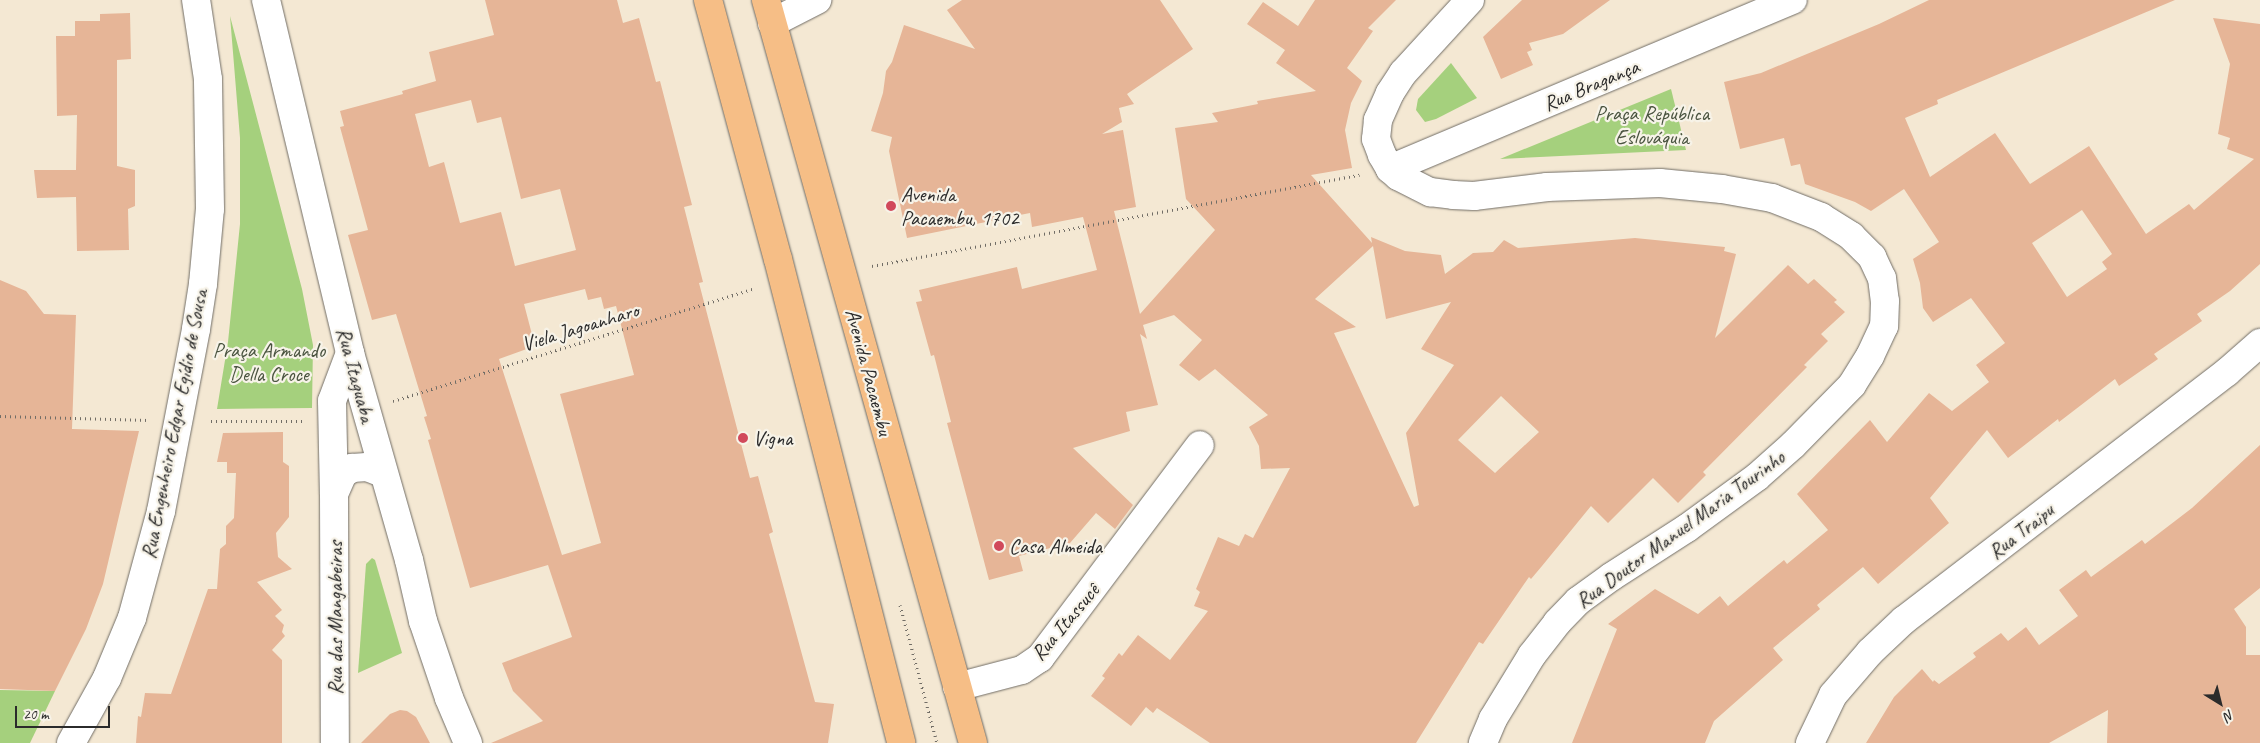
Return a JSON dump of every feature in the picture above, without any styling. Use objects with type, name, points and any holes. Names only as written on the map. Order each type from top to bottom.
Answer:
[{"type":"main road","points":[[708,0],[783,279],[901,743]]},
{"type":"main road","name":"Avenida Pacaembu","points":[[769,12],[973,743]]},
{"type":"street","name":"Rua Engenheiro Edgar Egídio de Sousa","points":[[71,743],[107,678],[132,618],[161,511],[196,329],[203,284],[210,209],[208,79],[196,0]]},
{"type":"street","name":"Rua Itaguaba","points":[[266,0],[350,353],[409,560],[423,621],[449,698],[468,743]]},
{"type":"street","points":[[769,12],[817,0]]},
{"type":"street","name":"Rua Doutor Manuel Maria Tourinho","points":[[1470,0],[1403,73],[1390,93],[1378,120],[1376,139],[1390,169],[1412,184],[1430,192],[1453,195],[1474,196],[1547,187],[1660,183],[1722,189],[1772,198],[1820,217],[1851,236],[1872,257],[1882,278],[1885,302],[1884,326],[1870,356],[1852,384],[1793,445],[1757,477],[1687,528],[1611,576],[1578,601],[1557,623],[1532,655],[1493,719],[1483,743]]},
{"type":"street","name":"Rua Bragança","points":[[1390,169],[1793,0]]},
{"type":"street","name":"Rua Traipu","points":[[1810,743],[1833,695],[1870,652],[1904,620],[2227,372],[2260,343]]},
{"type":"street","name":"Rua das Mangabeiras","points":[[335,743],[332,401],[350,353]]},
{"type":"street","name":"Rua Itassucê","points":[[957,687],[1022,670],[1040,658],[1200,445]]},
{"type":"street","name":"Rua das Mangabeiras","points":[[334,494],[343,474],[352,468],[367,467],[383,473]]},
{"type":"path","points":[[841,272],[1091,223],[1390,169]]},
{"type":"path","name":"Viela Jagoanharo","points":[[386,404],[783,279]]},
{"type":"path","points":[[0,416],[156,420]]},
{"type":"path","points":[[211,421],[307,421]]},
{"type":"green space","name":"Praça Armando Della Croce","points":[[230,16],[302,289],[313,345],[312,408],[217,409],[228,342],[240,224],[240,138]]},
{"type":"green space","points":[[1451,63],[1477,98],[1436,119],[1425,122],[1416,110],[1418,99]]},
{"type":"green space","name":"Praça República Eslováquia","points":[[1671,89],[1686,150],[1500,159]]},
{"type":"green space","points":[[372,558],[375,560],[402,653],[358,673],[366,564]]},
{"type":"green space","points":[[0,690],[55,691],[30,743],[0,743]]},
{"type":"building","points":[[485,0],[617,0],[623,23],[639,18],[656,82],[660,81],[692,205],[684,207],[703,282],[699,283],[750,478],[758,476],[773,532],[769,534],[815,702],[834,704],[828,743],[491,743],[543,721],[513,691],[502,663],[572,637],[548,565],[470,588],[428,440],[431,439],[424,417],[427,416],[396,314],[372,320],[348,235],[368,230],[340,127],[344,126],[340,111],[403,94],[402,91],[436,81],[429,52],[494,35]],"holes":[[[471,100],[477,123],[501,117],[521,199],[560,189],[576,250],[515,266],[501,212],[460,223],[444,162],[429,167],[415,114]],[[585,289],[588,300],[601,297],[604,309],[616,306],[634,375],[560,394],[601,543],[562,555],[499,359],[535,346],[524,304]]]},
{"type":"building","points":[[962,0],[1160,0],[1193,49],[1127,94],[1134,104],[1119,108],[1122,122],[1102,134],[1123,130],[1136,207],[1114,211],[1140,314],[1215,230],[1186,199],[1175,128],[1218,122],[1212,113],[1258,104],[1257,101],[1316,91],[1276,63],[1285,50],[1247,24],[1263,2],[1298,26],[1315,0],[1396,0],[1368,28],[1373,31],[1347,68],[1362,81],[1351,103],[1345,130],[1352,168],[1311,175],[1372,243],[1371,237],[1405,251],[1441,255],[1445,274],[1473,253],[1493,252],[1504,240],[1518,248],[1635,238],[1725,247],[1724,251],[1736,254],[1715,338],[1788,265],[1808,284],[1814,279],[1837,300],[1834,302],[1845,312],[1821,334],[1828,341],[1804,365],[1807,367],[1703,472],[1706,475],[1678,503],[1653,478],[1608,523],[1591,506],[1531,579],[1529,577],[1483,644],[1479,642],[1416,743],[1210,743],[1157,708],[1153,713],[1146,707],[1131,726],[1091,696],[1105,678],[1102,676],[1119,653],[1122,656],[1138,635],[1170,660],[1208,611],[1194,606],[1200,592],[1196,589],[1218,537],[1239,546],[1245,534],[1253,538],[1290,468],[1261,469],[1259,446],[1249,427],[1268,415],[1215,369],[1199,381],[1179,365],[1202,340],[1174,315],[1143,325],[1147,339],[1140,334],[1158,405],[1126,412],[1130,431],[1073,448],[1133,505],[1115,529],[1096,513],[1070,543],[1019,556],[1023,571],[989,580],[947,423],[951,422],[934,355],[931,356],[916,302],[922,301],[919,290],[1017,267],[1022,289],[1097,270],[1083,217],[1032,227],[1030,213],[907,238],[889,151],[892,137],[871,131],[883,93],[886,71],[892,62],[904,25],[975,49],[947,10]],"holes":[[[1373,246],[1386,319],[1451,302],[1421,349],[1454,365],[1406,433],[1419,505],[1414,507],[1334,333],[1356,327],[1315,299]],[[1501,396],[1539,432],[1495,473],[1458,440]]]},
{"type":"building","points":[[1522,0],[1610,0],[1563,34],[1529,43],[1532,50],[1527,52],[1533,65],[1501,79],[1483,37]]},
{"type":"building","points":[[1929,0],[2175,0],[1937,100],[1938,104],[1905,118],[1930,177],[1995,133],[2030,184],[2089,146],[2146,234],[2189,204],[2194,210],[2254,159],[2227,149],[2230,138],[2218,134],[2230,64],[2213,18],[2260,24],[2260,264],[2230,291],[2197,314],[2202,321],[2154,354],[2158,359],[2119,386],[2115,379],[2059,422],[2058,419],[2008,458],[1987,430],[1930,498],[1949,523],[1878,584],[1863,567],[1817,605],[1820,609],[1773,648],[1783,660],[1714,721],[1705,743],[1572,743],[1617,629],[1608,624],[1655,589],[1698,614],[1720,596],[1728,606],[1784,560],[1787,564],[1828,530],[1797,494],[1870,420],[1887,442],[1929,393],[1952,411],[1989,382],[1976,365],[2005,343],[1971,298],[1933,322],[1923,308],[1920,283],[1913,259],[1939,242],[1904,189],[1871,211],[1855,202],[1805,184],[1800,164],[1791,166],[1784,138],[1740,149],[1724,82],[1761,73],[1879,24]],"holes":[[[2082,210],[2112,254],[2102,262],[2107,269],[2067,297],[2032,243]]]},
{"type":"building","points":[[130,13],[131,59],[117,60],[117,166],[135,170],[135,206],[128,209],[129,250],[77,251],[76,197],[37,198],[34,170],[76,170],[77,115],[57,116],[56,36],[75,36],[75,21],[100,21],[100,14]]},
{"type":"building","points":[[0,280],[26,291],[44,314],[76,315],[72,429],[139,431],[103,584],[86,629],[55,691],[0,689]]},
{"type":"building","points":[[283,432],[283,462],[289,466],[289,517],[276,533],[278,557],[292,569],[257,582],[282,610],[275,616],[284,625],[282,632],[285,636],[272,650],[282,660],[282,743],[136,743],[138,716],[141,717],[145,693],[171,694],[208,589],[217,589],[220,549],[226,544],[226,526],[234,518],[236,473],[227,473],[227,462],[217,462],[223,433]]},
{"type":"building","points":[[2260,445],[2260,588],[2234,609],[2246,627],[2246,655],[2260,655],[2260,743],[2107,743],[2108,710],[2049,743],[1866,743],[1894,697],[1922,669],[1933,682],[1934,680],[1939,684],[1976,657],[1973,653],[2001,633],[2008,641],[2026,627],[2039,645],[2078,616],[2059,590],[2086,570],[2091,577],[2142,540],[2145,544],[2192,508]]},
{"type":"building","points":[[400,710],[407,711],[416,717],[430,743],[361,743],[390,714]]},
{"type":"place","name":"Avenida Pacaembu, 1702","points":[[891,206]]},
{"type":"place","name":"Vigna","points":[[743,438]]},
{"type":"place","name":"Casa Almeida","points":[[999,546]]}]
